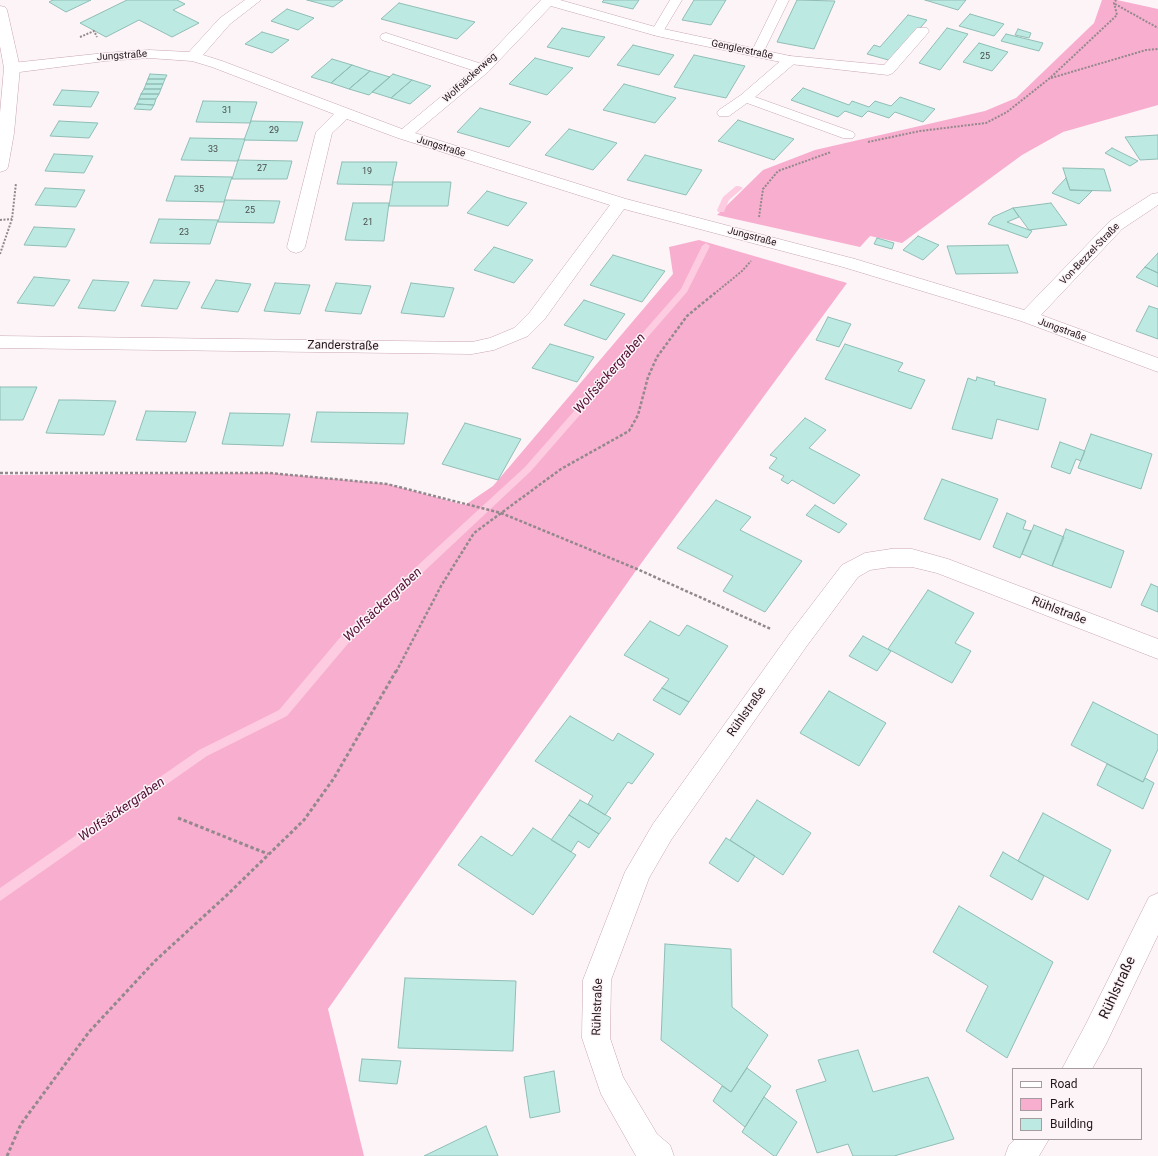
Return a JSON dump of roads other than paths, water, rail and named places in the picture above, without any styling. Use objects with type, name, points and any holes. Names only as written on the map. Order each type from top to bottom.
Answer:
[{"type":"street","points":[[193,57],[224,21],[254,0]]},
{"type":"street","name":"Genglerstraße","points":[[548,0],[657,32],[790,60],[888,70],[922,31]]},
{"type":"street","name":"Wolfsäckerweg","points":[[404,135],[484,69],[548,0]]},
{"type":"street","points":[[0,10],[12,68],[6,133],[0,167]]},
{"type":"street","name":"Jungstraße","points":[[12,68],[106,56],[149,54],[193,57],[217,64],[404,135],[620,203],[849,263],[1028,317],[1158,365]]},
{"type":"street","points":[[296,247],[324,132],[344,113]]},
{"type":"street","name":"Von-Bezzel-Straße","points":[[1028,317],[1116,225],[1158,198]]},
{"type":"street","name":"Zanderstraße","points":[[0,342],[472,348],[494,344],[521,332],[537,316],[620,203]]},
{"type":"street","name":"Rühlstraße","points":[[659,1156],[646,1145],[611,1084],[596,1038],[597,980],[638,872],[662,832],[798,640],[850,572],[865,562],[891,558],[912,558],[940,565],[1158,649]]},
{"type":"street","name":"Rühlstraße","points":[[1077,1068],[1096,1034],[1158,906]]},
{"type":"street","points":[[1020,1156],[1033,1140]]},
{"type":"lane","points":[[657,32],[676,0]]},
{"type":"lane","points":[[757,53],[783,0]]},
{"type":"lane","points":[[386,37],[484,69]]},
{"type":"lane","points":[[724,113],[746,98],[790,60]]},
{"type":"lane","points":[[746,98],[848,135]]},
{"type":"waterway","name":"Wolfsäckergraben","points":[[721,210],[726,199],[739,188]]},
{"type":"waterway","name":"Wolfsäckergraben","points":[[0,895],[203,753],[283,713],[347,637],[528,469],[684,290],[706,246]]}]
